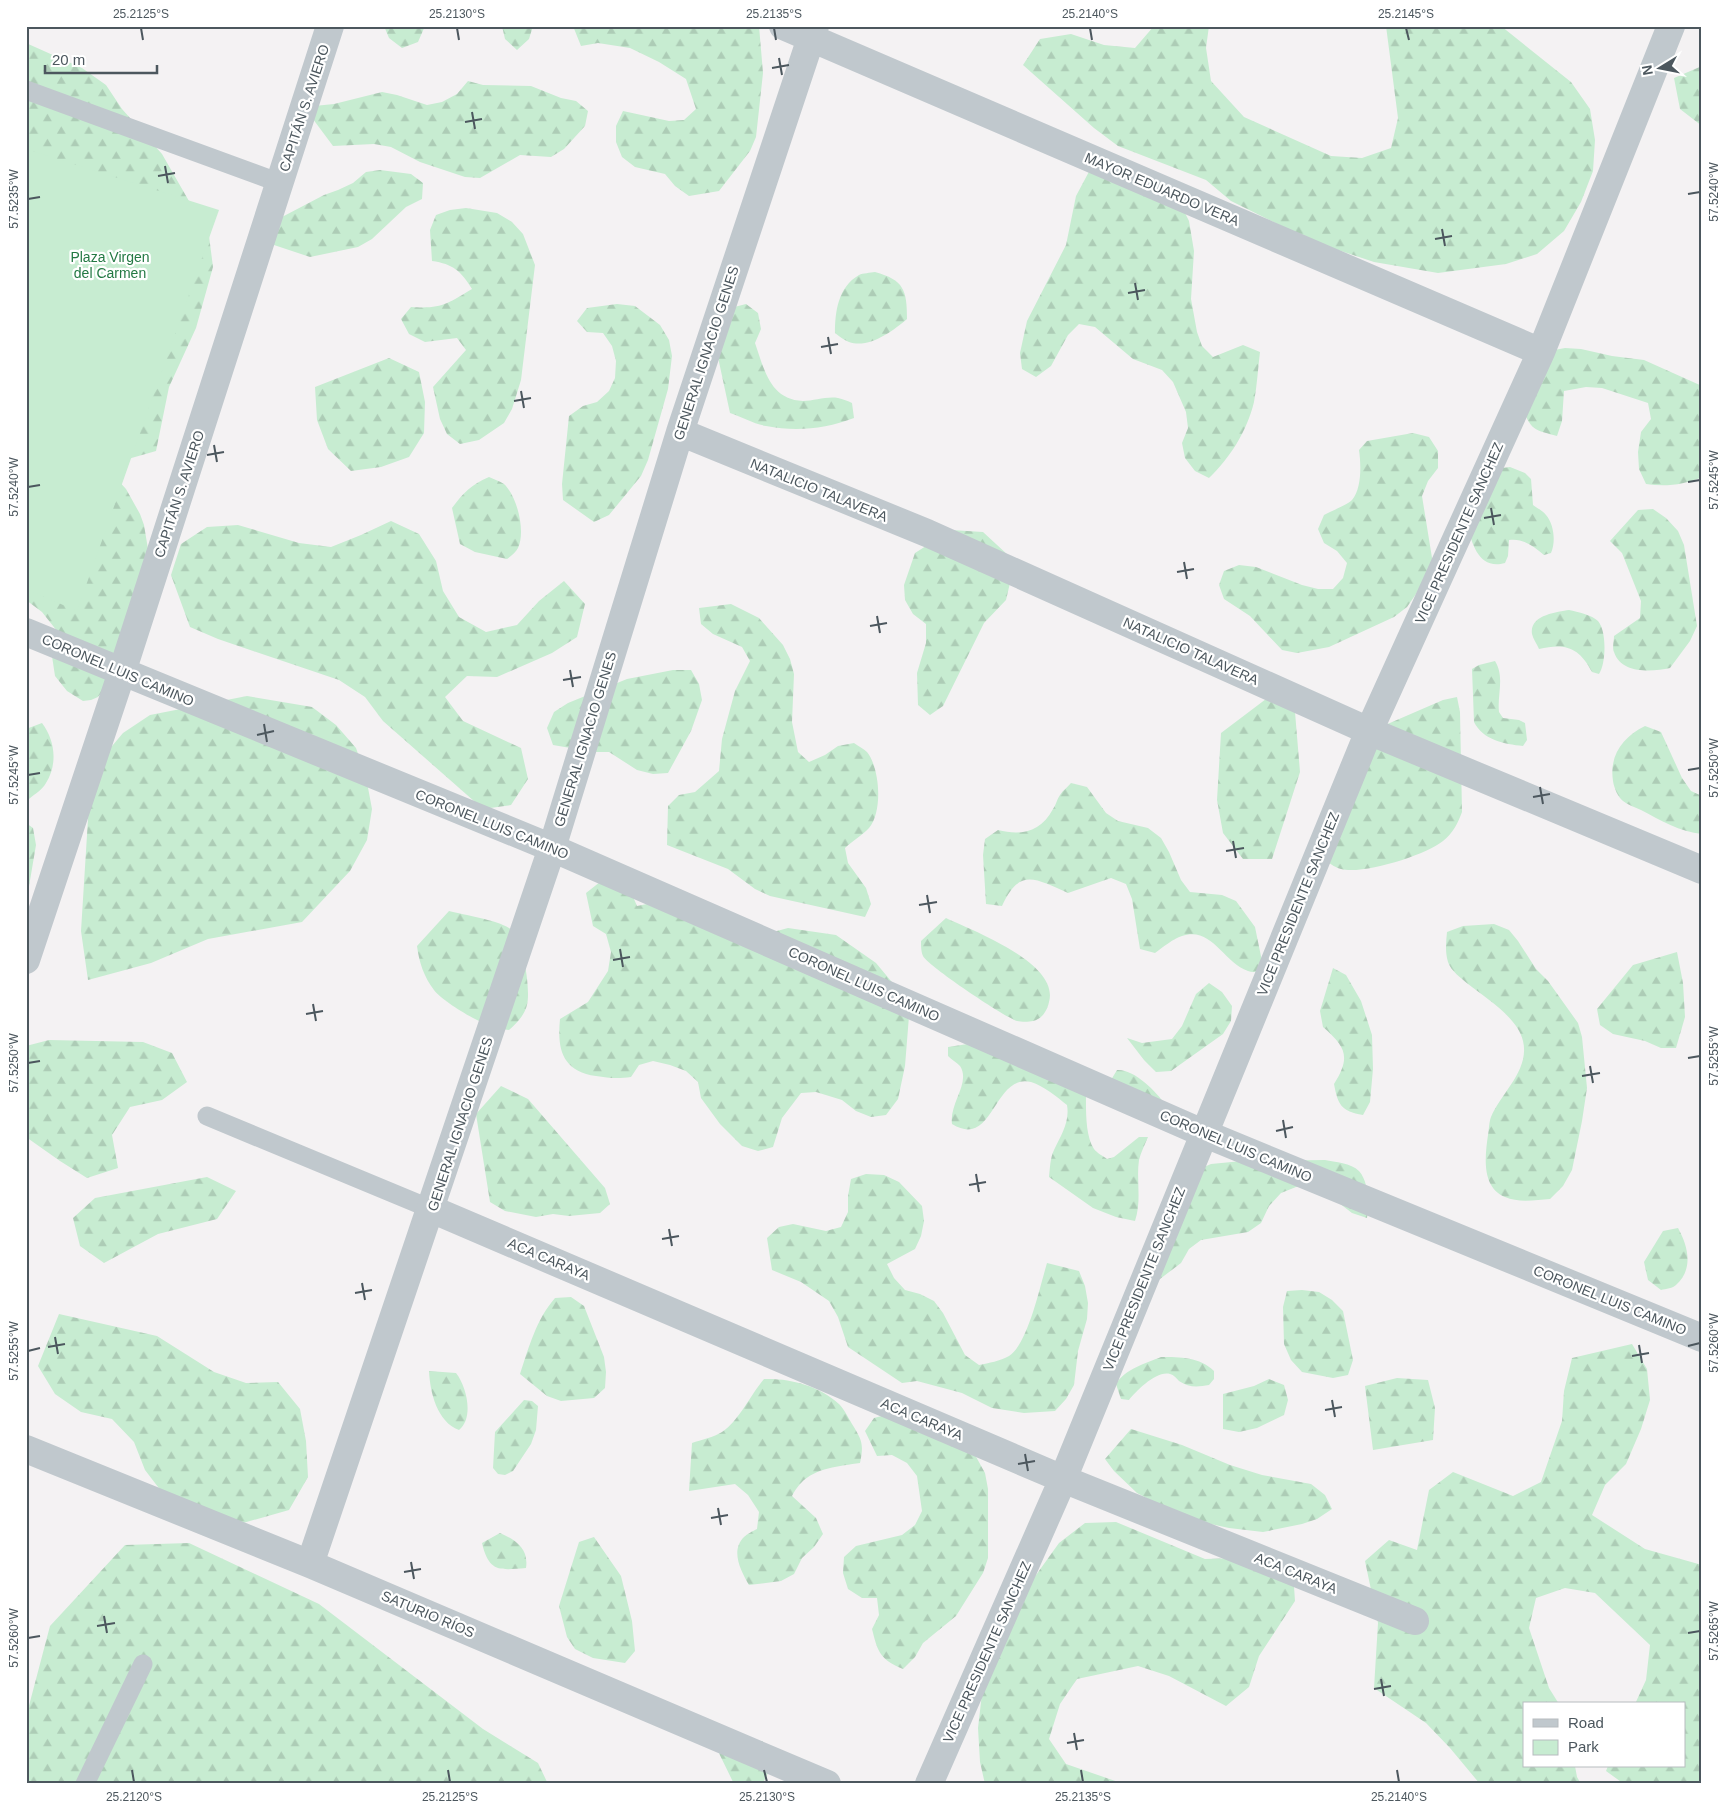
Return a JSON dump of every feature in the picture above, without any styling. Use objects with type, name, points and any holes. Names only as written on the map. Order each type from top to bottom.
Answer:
[{"type":"street","name":"CAPITÁN S. AVIERO","points":[[26,960],[122,672],[330,26]]},
{"type":"street","name":"MAYOR EDUARDO VERA","points":[[783,26],[813,32],[1541,352]]},
{"type":"street","name":"VICE PRESIDENTE SANCHEZ","points":[[929,1784],[1063,1479],[1369,731],[1541,352],[1671,26]]},
{"type":"street","name":"GENERAL IGNACIO GENES","points":[[310,1564],[552,848],[680,432],[813,32]]},
{"type":"street","name":"NATALICIO TALAVERA","points":[[680,432],[927,534],[1369,731],[1702,870]]},
{"type":"street","name":"CORONEL LUIS CAMINO","points":[[26,632],[552,848],[1203,1133],[1702,1338]]},
{"type":"street","name":"ACA CARAYA","points":[[431,1209],[1063,1479],[1415,1620]]},
{"type":"street","name":"SATURIO RÍOS","points":[[26,1449],[310,1564],[827,1784]]},
{"type":"lane","points":[[26,90],[280,183]]},
{"type":"lane","points":[[207,1116],[431,1209]]},
{"type":"lane","points":[[84,1784],[143,1664]]},
{"type":"green space","points":[[384,26],[425,26],[418,42],[402,48],[389,38]]},
{"type":"green space","points":[[502,26],[533,26],[529,39],[517,50],[505,39]]},
{"type":"green space","points":[[573,26],[759,26],[763,73],[756,137],[750,151],[719,191],[689,196],[675,186],[665,174],[635,167],[622,157],[616,142],[616,126],[623,111],[669,121],[684,120],[696,109],[686,79],[659,62],[630,48],[598,43],[581,46]]},
{"type":"green space","points":[[1154,26],[1209,26],[1206,48],[1211,81],[1244,117],[1331,156],[1362,158],[1391,148],[1398,118],[1386,26],[1501,26],[1571,82],[1590,109],[1595,140],[1593,171],[1581,202],[1564,231],[1537,254],[1506,264],[1438,273],[1374,262],[1314,242],[1231,201],[1206,180],[1118,146],[1094,128],[1023,65],[1040,39],[1071,34],[1104,45],[1135,48]]},
{"type":"green space","points":[[26,43],[82,68],[106,85],[122,109],[162,154],[209,236],[213,267],[196,328],[169,387],[156,451],[128,459],[26,164]]},
{"type":"green space","points":[[1702,66],[1702,126],[1680,109],[1674,78]]},
{"type":"green space","points":[[468,81],[483,85],[531,86],[561,98],[576,101],[588,111],[585,126],[564,149],[551,157],[520,155],[480,178],[465,177],[420,162],[391,147],[374,144],[333,146],[304,107],[334,104],[382,92],[427,105],[442,102],[457,94]]},
{"type":"green space","name":"Plaza Virgen del Carmen","points":[[26,149],[219,210],[77,611],[26,589]]},
{"type":"green space","points":[[1092,166],[1181,205],[1189,221],[1194,251],[1191,299],[1197,332],[1202,346],[1213,357],[1243,345],[1260,352],[1254,402],[1247,423],[1231,453],[1209,478],[1195,471],[1185,458],[1182,443],[1188,428],[1186,412],[1173,382],[1162,370],[1133,359],[1095,327],[1079,324],[1068,335],[1051,366],[1036,377],[1022,369],[1020,353],[1027,321],[1066,245],[1076,196]]},
{"type":"green space","points":[[380,170],[411,174],[423,183],[422,199],[406,207],[372,239],[358,247],[310,257],[271,244],[282,217],[324,195],[353,183],[366,172]]},
{"type":"green space","points":[[466,208],[497,213],[512,222],[523,234],[535,265],[521,380],[512,409],[504,423],[479,440],[460,444],[447,434],[440,419],[433,387],[466,350],[457,338],[425,342],[409,334],[401,319],[411,307],[430,307],[444,304],[472,289],[456,269],[446,264],[432,261],[430,230],[436,215],[450,210]]},
{"type":"green space","points":[[875,272],[892,279],[902,288],[905,293],[907,319],[880,338],[865,343],[849,342],[835,333],[839,301],[846,286],[852,280],[861,274]]},
{"type":"green space","points":[[617,304],[635,306],[660,325],[669,340],[672,356],[668,389],[648,460],[641,476],[609,515],[594,522],[563,500],[562,484],[569,416],[583,406],[597,402],[609,391],[615,378],[616,361],[612,346],[603,333],[587,332],[577,321],[587,308]]},
{"type":"green space","points":[[746,304],[758,313],[761,329],[755,343],[765,373],[776,389],[792,399],[803,401],[825,398],[845,400],[852,403],[854,418],[821,427],[788,429],[761,425],[730,413],[716,348],[715,312]]},
{"type":"green space","points":[[1565,348],[1644,360],[1702,386],[1702,477],[1674,485],[1646,484],[1639,469],[1638,452],[1641,432],[1651,419],[1648,403],[1602,388],[1586,387],[1564,391],[1562,421],[1557,436],[1539,431],[1532,426],[1523,409],[1549,351]]},
{"type":"green space","points":[[389,358],[419,372],[425,402],[424,433],[409,457],[381,467],[351,471],[328,449],[317,420],[315,387]]},
{"type":"green space","points":[[1413,433],[1429,437],[1438,451],[1438,468],[1428,481],[1422,496],[1433,564],[1416,594],[1407,607],[1394,617],[1329,647],[1297,653],[1282,650],[1250,616],[1224,599],[1219,585],[1224,571],[1239,565],[1256,567],[1302,585],[1318,589],[1333,589],[1343,578],[1347,563],[1337,551],[1324,543],[1318,529],[1324,515],[1350,502],[1355,495],[1360,476],[1359,450],[1367,441]]},
{"type":"green space","points":[[1510,467],[1525,473],[1531,479],[1533,505],[1549,519],[1554,539],[1553,549],[1551,553],[1544,555],[1523,541],[1509,540],[1508,556],[1505,563],[1489,563],[1483,560],[1475,548],[1468,526],[1502,468]]},
{"type":"green space","points":[[115,477],[126,489],[140,514],[148,549],[116,675],[98,697],[83,701],[67,691],[55,676],[50,643],[57,631],[42,612],[26,600],[26,529]]},
{"type":"green space","points":[[489,477],[504,484],[509,489],[521,523],[520,541],[517,549],[507,559],[475,552],[460,544],[452,508],[468,489]]},
{"type":"green space","points":[[1653,509],[1666,518],[1678,531],[1684,545],[1697,626],[1690,641],[1670,668],[1638,670],[1623,664],[1613,650],[1614,636],[1640,618],[1641,601],[1622,553],[1610,541],[1638,510]]},
{"type":"green space","points":[[391,521],[419,534],[436,561],[443,591],[459,617],[486,632],[517,625],[539,601],[564,581],[585,604],[577,637],[552,653],[497,677],[467,676],[445,697],[463,721],[521,748],[528,779],[511,805],[483,809],[383,721],[365,697],[339,680],[218,639],[190,627],[171,575],[181,544],[207,527],[238,525],[299,543],[331,547]]},
{"type":"green space","points":[[951,530],[983,532],[1009,556],[1013,570],[1006,600],[984,623],[943,706],[930,715],[918,705],[917,673],[926,643],[926,624],[913,614],[905,600],[904,585],[915,553]]},
{"type":"green space","points":[[731,604],[759,618],[783,645],[790,659],[794,674],[792,722],[798,752],[809,762],[825,755],[838,746],[854,743],[867,752],[875,768],[878,801],[873,821],[864,833],[845,848],[848,863],[866,888],[871,904],[865,917],[770,896],[755,889],[728,869],[667,845],[668,806],[679,795],[695,792],[719,771],[722,739],[735,691],[750,661],[742,647],[713,634],[701,624],[699,608]]},
{"type":"green space","points":[[1569,610],[1592,617],[1601,626],[1604,640],[1604,655],[1599,674],[1592,672],[1582,657],[1576,652],[1564,647],[1539,649],[1533,638],[1532,628],[1539,619],[1551,613]]},
{"type":"green space","points":[[1495,661],[1500,673],[1499,712],[1503,718],[1519,720],[1525,723],[1527,740],[1523,746],[1509,744],[1488,737],[1474,722],[1472,669]]},
{"type":"green space","points":[[673,670],[691,670],[699,684],[702,700],[691,731],[668,773],[653,774],[637,770],[609,752],[594,752],[553,745],[547,728],[554,712],[568,703],[627,679]]},
{"type":"green space","points":[[247,696],[312,707],[336,725],[356,748],[366,777],[372,809],[367,840],[350,871],[302,922],[208,939],[151,963],[88,980],[81,931],[90,787],[102,758],[123,733],[150,715]]},
{"type":"green space","points":[[1457,697],[1460,712],[1462,812],[1457,824],[1447,838],[1409,858],[1364,869],[1351,870],[1339,868],[1327,862],[1376,729],[1443,700]]},
{"type":"green space","points":[[1266,699],[1295,712],[1300,772],[1272,859],[1243,859],[1223,833],[1217,800],[1221,733]]},
{"type":"green space","points":[[42,723],[52,744],[52,768],[44,786],[26,802],[26,729]]},
{"type":"green space","points":[[1645,726],[1661,732],[1682,778],[1691,791],[1702,796],[1702,834],[1686,831],[1663,821],[1625,802],[1616,792],[1612,772],[1613,763],[1619,748],[1637,730]]},
{"type":"green space","points":[[1071,783],[1087,787],[1106,813],[1118,821],[1148,828],[1161,838],[1181,880],[1190,892],[1222,895],[1236,901],[1255,927],[1264,971],[1250,972],[1239,967],[1209,940],[1192,934],[1175,939],[1155,953],[1140,949],[1132,899],[1126,884],[1111,878],[1068,893],[1037,881],[1022,881],[1015,886],[1002,906],[986,904],[983,855],[985,839],[998,830],[1022,832],[1043,823],[1060,795]]},
{"type":"green space","points":[[26,823],[33,828],[36,845],[26,904]]},
{"type":"green space","points":[[600,882],[631,892],[637,906],[652,903],[743,940],[788,928],[836,935],[876,963],[906,999],[909,1016],[905,1066],[898,1099],[886,1115],[871,1117],[856,1111],[842,1100],[816,1092],[801,1093],[782,1118],[773,1147],[758,1151],[742,1146],[720,1124],[701,1098],[698,1082],[686,1071],[653,1061],[639,1065],[631,1077],[613,1078],[585,1073],[569,1064],[561,1049],[560,1019],[588,1002],[608,971],[611,952],[606,934],[593,926],[586,893]]},
{"type":"green space","points":[[449,911],[504,925],[514,933],[525,964],[528,998],[526,1009],[522,1016],[509,1030],[480,1022],[462,1012],[438,995],[427,980],[417,946]]},
{"type":"green space","points":[[946,918],[1012,950],[1041,974],[1049,988],[1049,1002],[1041,1016],[1036,1020],[1027,1022],[1010,1018],[928,962],[922,954],[921,941]]},
{"type":"green space","points":[[1494,924],[1509,930],[1518,941],[1536,969],[1548,981],[1578,1023],[1582,1037],[1587,1088],[1582,1121],[1572,1170],[1563,1186],[1550,1199],[1521,1201],[1505,1197],[1492,1186],[1486,1170],[1490,1119],[1519,1071],[1524,1052],[1523,1041],[1515,1024],[1451,968],[1447,958],[1446,943],[1447,932],[1463,926]]},
{"type":"green space","points":[[1677,952],[1683,983],[1685,1017],[1676,1048],[1661,1048],[1645,1041],[1613,1034],[1600,1025],[1597,1009],[1633,965]]},
{"type":"green space","points":[[1333,968],[1346,975],[1361,1001],[1372,1035],[1373,1069],[1370,1102],[1363,1115],[1345,1109],[1342,1106],[1337,1097],[1334,1084],[1343,1067],[1344,1053],[1337,1041],[1323,1027],[1320,1011]]},
{"type":"green space","points":[[1209,983],[1222,992],[1232,1006],[1231,1021],[1223,1034],[1171,1071],[1156,1072],[1127,1038],[1142,1043],[1172,1039],[1182,1026],[1196,994]]},
{"type":"green space","points":[[49,1040],[143,1042],[172,1053],[187,1082],[162,1100],[130,1107],[112,1135],[118,1168],[87,1178],[26,1137],[26,1046]]},
{"type":"green space","points":[[981,1042],[1086,1093],[1089,1137],[1094,1149],[1107,1159],[1114,1157],[1139,1137],[1148,1137],[1139,1160],[1139,1198],[1135,1221],[1116,1217],[1093,1208],[1049,1177],[1052,1156],[1064,1128],[1068,1111],[1067,1105],[1041,1086],[1031,1082],[1018,1082],[1009,1088],[985,1120],[977,1127],[966,1129],[952,1124],[954,1108],[962,1086],[963,1073],[960,1066],[948,1056],[948,1047]]},
{"type":"green space","points":[[1117,1070],[1131,1073],[1138,1077],[1166,1105],[1105,1090]]},
{"type":"green space","points":[[501,1086],[528,1099],[605,1188],[610,1204],[600,1213],[569,1216],[553,1214],[536,1217],[505,1211],[490,1202],[476,1114]]},
{"type":"green space","points":[[1325,1160],[1338,1162],[1356,1168],[1359,1171],[1365,1181],[1368,1200],[1367,1218],[1352,1213],[1326,1193],[1311,1187],[1296,1187],[1281,1193],[1269,1206],[1261,1223],[1248,1232],[1201,1240],[1189,1249],[1181,1263],[1156,1282],[1197,1170],[1211,1164],[1242,1161]]},
{"type":"green space","points":[[866,1174],[884,1175],[899,1182],[922,1206],[924,1221],[921,1236],[915,1249],[887,1264],[894,1278],[905,1290],[920,1294],[934,1301],[943,1313],[965,1355],[979,1365],[1006,1358],[1016,1350],[1028,1327],[1047,1263],[1079,1271],[1085,1286],[1088,1303],[1087,1319],[1078,1351],[1074,1385],[1066,1399],[1055,1411],[1024,1413],[992,1408],[962,1393],[917,1381],[902,1383],[848,1347],[838,1317],[829,1301],[801,1282],[772,1270],[767,1238],[779,1227],[793,1224],[826,1231],[841,1227],[848,1212],[851,1179]]},
{"type":"green space","points":[[207,1177],[236,1191],[217,1219],[158,1234],[104,1263],[80,1246],[73,1218],[95,1198]]},
{"type":"green space","points":[[1678,1228],[1687,1250],[1687,1265],[1682,1279],[1675,1286],[1661,1290],[1648,1280],[1644,1262],[1663,1231]]},
{"type":"green space","points":[[1287,1291],[1319,1292],[1332,1300],[1343,1311],[1353,1360],[1348,1375],[1333,1378],[1302,1372],[1291,1360],[1284,1344],[1283,1307]]},
{"type":"green space","points":[[571,1297],[584,1306],[604,1357],[606,1372],[605,1388],[594,1398],[561,1401],[547,1396],[520,1374],[534,1334],[548,1306],[555,1298]]},
{"type":"green space","points":[[59,1314],[157,1336],[214,1372],[246,1383],[278,1382],[300,1409],[306,1441],[308,1477],[289,1510],[229,1527],[168,1500],[145,1470],[134,1442],[112,1419],[81,1412],[55,1394],[38,1366]]},
{"type":"green space","points":[[1632,1344],[1647,1369],[1650,1400],[1641,1429],[1626,1464],[1605,1485],[1592,1515],[1645,1549],[1702,1565],[1702,1784],[1624,1784],[1606,1771],[1607,1768],[1686,1768],[1686,1702],[1636,1702],[1646,1680],[1650,1645],[1595,1593],[1565,1588],[1536,1598],[1529,1628],[1549,1688],[1558,1702],[1523,1702],[1523,1768],[1575,1768],[1581,1784],[1480,1784],[1426,1723],[1374,1688],[1378,1623],[1365,1561],[1389,1540],[1417,1550],[1429,1490],[1453,1472],[1513,1496],[1541,1482],[1562,1421],[1564,1391],[1572,1358]]},
{"type":"green space","points":[[1161,1357],[1196,1360],[1214,1371],[1214,1379],[1209,1385],[1194,1386],[1186,1385],[1171,1374],[1159,1375],[1147,1382],[1129,1400],[1121,1399],[1116,1384],[1120,1379],[1136,1367]]},
{"type":"green space","points":[[429,1371],[456,1373],[460,1379],[466,1394],[468,1410],[464,1425],[459,1430],[451,1426],[440,1413],[433,1397]]},
{"type":"green space","points":[[1397,1378],[1428,1380],[1435,1408],[1433,1440],[1373,1450],[1365,1386]]},
{"type":"green space","points":[[764,1379],[804,1384],[823,1392],[843,1408],[860,1438],[862,1451],[860,1463],[828,1468],[813,1474],[801,1483],[792,1496],[816,1518],[823,1534],[814,1547],[802,1558],[794,1574],[781,1581],[749,1585],[737,1555],[738,1548],[744,1537],[757,1529],[759,1512],[748,1495],[735,1484],[689,1491],[692,1443],[722,1432],[728,1427]]},
{"type":"green space","points":[[1269,1379],[1284,1385],[1288,1400],[1284,1415],[1257,1428],[1239,1432],[1223,1429],[1223,1394],[1254,1386]]},
{"type":"green space","points":[[524,1400],[532,1401],[538,1406],[536,1430],[531,1444],[513,1471],[505,1475],[498,1474],[493,1468],[495,1432]]},
{"type":"green space","points":[[889,1414],[969,1444],[985,1473],[988,1489],[988,1558],[983,1573],[956,1616],[923,1643],[915,1657],[903,1669],[889,1662],[878,1650],[872,1629],[879,1615],[877,1598],[862,1598],[848,1589],[843,1573],[844,1557],[856,1546],[902,1535],[915,1525],[922,1511],[917,1476],[907,1463],[892,1455],[877,1456],[865,1431],[874,1418]]},
{"type":"green space","points":[[1131,1429],[1182,1445],[1230,1465],[1262,1475],[1311,1484],[1325,1495],[1332,1509],[1317,1519],[1302,1524],[1263,1532],[1229,1528],[1180,1516],[1137,1493],[1114,1471],[1105,1459]]},
{"type":"green space","points":[[1116,1522],[1205,1559],[1266,1557],[1293,1572],[1295,1601],[1259,1656],[1249,1687],[1226,1706],[1169,1676],[1138,1666],[1077,1679],[1060,1704],[1049,1739],[1066,1764],[1124,1784],[985,1784],[980,1762],[978,1728],[986,1659],[1001,1624],[1059,1543],[1085,1523]]},
{"type":"green space","points":[[500,1533],[516,1542],[523,1550],[526,1568],[497,1568],[488,1560],[482,1543]]},
{"type":"green space","points":[[594,1537],[621,1576],[632,1621],[635,1651],[625,1663],[593,1658],[575,1649],[567,1637],[559,1606],[579,1542]]},
{"type":"green space","points":[[189,1543],[319,1604],[483,1729],[538,1763],[548,1784],[26,1784],[26,1717],[50,1626],[125,1545]]},
{"type":"green space","points":[[762,1741],[774,1753],[771,1767],[764,1781],[759,1784],[734,1784],[715,1745]]}]
